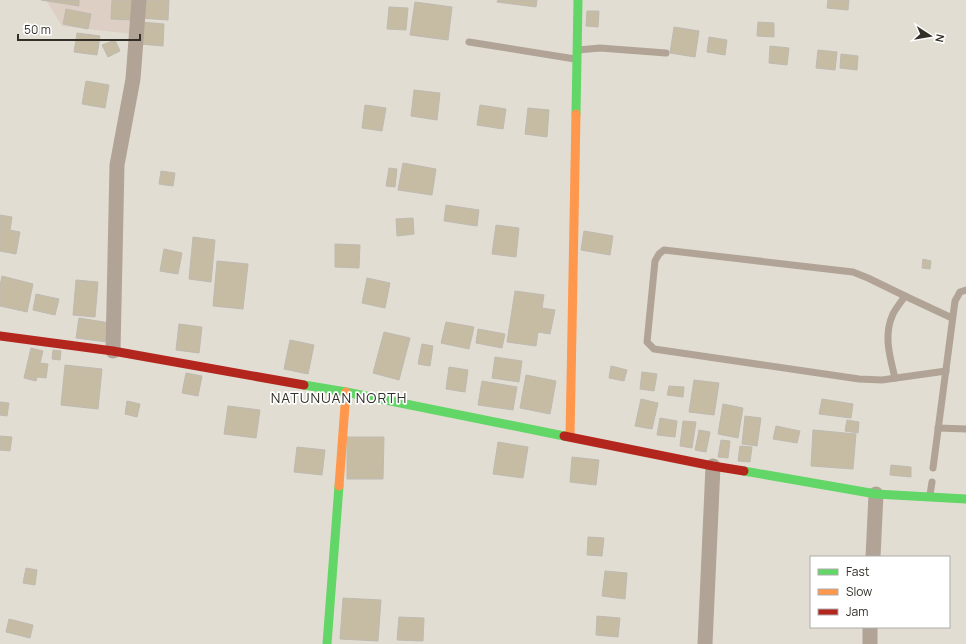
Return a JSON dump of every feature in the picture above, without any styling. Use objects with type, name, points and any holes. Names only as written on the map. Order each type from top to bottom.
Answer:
[{"type":"street","points":[[113,351],[117,165],[133,78],[139,0]]},
{"type":"street","points":[[570,437],[578,0]]},
{"type":"street","points":[[0,336],[113,351],[346,392],[713,466],[876,494],[966,500]]},
{"type":"street","points":[[327,644],[346,392]]},
{"type":"street","points":[[705,644],[713,466]]},
{"type":"street","points":[[873,556],[876,494]]},
{"type":"street","points":[[870,628],[870,644]]},
{"type":"lane","points":[[469,42],[577,60]]},
{"type":"lane","points":[[577,50],[600,48],[666,53]]},
{"type":"lane","points":[[946,371],[882,380],[859,379],[654,349],[647,342],[655,261],[659,254],[664,250],[853,272],[952,318]]},
{"type":"lane","points":[[933,468],[955,301],[960,292],[966,290]]},
{"type":"lane","points":[[895,378],[888,350],[888,327],[893,313],[905,296]]},
{"type":"lane","points":[[938,428],[966,429]]},
{"type":"lane","points":[[930,497],[932,482]]},
{"type":"shaded area","points":[[46,0],[136,0],[131,34],[62,26]]},
{"type":"building","points":[[41,0],[79,0],[79,6]]},
{"type":"building","points":[[112,0],[133,0],[132,20],[111,19]]},
{"type":"building","points":[[140,0],[169,0],[168,20],[139,18]]},
{"type":"building","points":[[498,0],[537,0],[536,7],[497,2]]},
{"type":"building","points":[[828,0],[849,0],[848,10],[827,8]]},
{"type":"building","points":[[415,2],[452,7],[448,40],[410,35]]},
{"type":"building","points":[[389,7],[408,8],[406,30],[387,29]]},
{"type":"building","points":[[66,9],[91,14],[88,29],[63,24]]},
{"type":"building","points":[[587,11],[599,11],[598,27],[586,26]]},
{"type":"building","points":[[142,22],[164,24],[163,46],[140,44]]},
{"type":"building","points":[[758,22],[774,23],[774,37],[757,36]]},
{"type":"building","points":[[674,27],[699,31],[695,57],[670,53]]},
{"type":"building","points":[[77,33],[100,36],[97,55],[74,52]]},
{"type":"building","points":[[709,37],[727,40],[725,55],[707,52]]},
{"type":"building","points":[[115,40],[120,51],[108,57],[102,45]]},
{"type":"building","points":[[770,46],[789,48],[787,65],[769,63]]},
{"type":"building","points":[[818,50],[837,52],[835,70],[816,68]]},
{"type":"building","points":[[841,54],[858,56],[857,70],[840,68]]},
{"type":"building","points":[[86,81],[109,85],[105,108],[82,104]]},
{"type":"building","points":[[414,90],[440,93],[437,120],[411,116]]},
{"type":"building","points":[[365,105],[386,108],[382,131],[362,128]]},
{"type":"building","points":[[480,105],[506,109],[503,129],[477,125]]},
{"type":"building","points":[[528,108],[549,110],[547,137],[525,134]]},
{"type":"building","points":[[403,163],[436,169],[432,195],[398,190]]},
{"type":"building","points":[[389,168],[397,169],[395,187],[386,186]]},
{"type":"building","points":[[161,171],[175,173],[173,186],[159,184]]},
{"type":"building","points":[[446,205],[479,210],[477,226],[444,221]]},
{"type":"building","points":[[0,215],[12,217],[10,230],[20,232],[16,254],[0,251]]},
{"type":"building","points":[[413,218],[414,234],[397,236],[396,219]]},
{"type":"building","points":[[496,225],[519,228],[516,257],[492,254]]},
{"type":"building","points":[[584,231],[613,236],[610,255],[581,250]]},
{"type":"building","points":[[193,237],[215,240],[211,282],[189,279]]},
{"type":"building","points":[[335,244],[360,245],[359,268],[335,267]]},
{"type":"building","points":[[164,249],[182,253],[178,274],[160,271]]},
{"type":"building","points":[[923,259],[931,261],[930,269],[922,268]]},
{"type":"building","points":[[217,261],[248,264],[243,309],[213,306]]},
{"type":"building","points":[[2,276],[33,284],[27,312],[0,306],[0,286]]},
{"type":"building","points":[[367,278],[390,283],[385,308],[362,303]]},
{"type":"building","points":[[76,280],[98,282],[95,317],[73,315]]},
{"type":"building","points":[[515,291],[544,295],[542,308],[555,310],[550,334],[538,332],[536,346],[507,342]]},
{"type":"building","points":[[36,294],[59,299],[55,315],[33,310]]},
{"type":"building","points":[[79,318],[110,323],[107,342],[76,338]]},
{"type":"building","points":[[446,322],[474,327],[469,349],[441,343]]},
{"type":"building","points":[[179,324],[202,327],[199,353],[176,350]]},
{"type":"building","points":[[478,329],[505,334],[502,348],[476,343]]},
{"type":"building","points":[[384,332],[410,338],[399,380],[373,373]]},
{"type":"building","points":[[290,340],[314,345],[308,374],[284,369]]},
{"type":"building","points":[[422,344],[433,346],[430,366],[418,364]]},
{"type":"building","points":[[31,348],[43,351],[40,363],[48,364],[46,378],[37,377],[36,381],[24,378]]},
{"type":"building","points":[[53,350],[61,351],[60,360],[52,359]]},
{"type":"building","points":[[495,357],[522,361],[519,382],[492,378]]},
{"type":"building","points":[[65,365],[102,369],[98,409],[61,405]]},
{"type":"building","points":[[611,366],[627,370],[624,381],[609,378]]},
{"type":"building","points":[[449,367],[468,370],[465,392],[446,389]]},
{"type":"building","points":[[642,372],[657,374],[654,391],[640,389]]},
{"type":"building","points":[[186,373],[202,376],[198,396],[182,393]]},
{"type":"building","points":[[526,375],[556,381],[550,414],[520,408]]},
{"type":"building","points":[[694,380],[719,383],[714,415],[689,412]]},
{"type":"building","points":[[482,381],[517,387],[513,410],[478,405]]},
{"type":"building","points":[[669,386],[684,387],[683,397],[667,395]]},
{"type":"building","points":[[641,399],[658,403],[652,429],[635,426]]},
{"type":"building","points":[[822,399],[853,404],[851,418],[819,414]]},
{"type":"building","points":[[127,401],[140,404],[137,417],[125,414]]},
{"type":"building","points":[[0,402],[9,403],[7,416],[0,415]]},
{"type":"building","points":[[723,404],[743,408],[738,438],[718,434]]},
{"type":"building","points":[[228,406],[260,410],[256,438],[224,434]]},
{"type":"building","points":[[745,416],[761,418],[757,446],[742,444]]},
{"type":"building","points":[[660,418],[677,421],[675,437],[657,435]]},
{"type":"building","points":[[847,420],[859,422],[858,433],[845,431]]},
{"type":"building","points":[[683,421],[696,422],[692,448],[680,446]]},
{"type":"building","points":[[776,426],[800,431],[797,443],[773,439]]},
{"type":"building","points":[[699,430],[710,432],[706,452],[695,450]]},
{"type":"building","points":[[813,430],[856,434],[853,469],[811,466]]},
{"type":"building","points":[[0,436],[12,437],[10,451],[0,450]]},
{"type":"building","points":[[347,437],[384,437],[383,479],[347,479]]},
{"type":"building","points":[[721,440],[730,441],[728,458],[718,457]]},
{"type":"building","points":[[498,442],[528,447],[523,478],[493,474]]},
{"type":"building","points":[[740,446],[752,447],[750,462],[738,461]]},
{"type":"building","points":[[297,447],[325,450],[322,475],[294,472]]},
{"type":"building","points":[[572,457],[599,460],[596,485],[570,482]]},
{"type":"building","points":[[891,465],[911,467],[911,477],[890,475]]},
{"type":"building","points":[[588,537],[604,538],[602,556],[587,555]]},
{"type":"building","points":[[26,568],[37,570],[35,585],[23,583]]},
{"type":"building","points":[[605,571],[627,573],[625,599],[602,596]]},
{"type":"building","points":[[343,598],[381,600],[378,641],[340,639]]},
{"type":"building","points":[[597,616],[620,618],[618,637],[596,635]]},
{"type":"building","points":[[399,617],[424,618],[423,641],[397,640]]},
{"type":"building","points":[[9,619],[33,625],[30,638],[6,632]]},
{"type":"traffic: fast","points":[[576,114],[578,0]]},
{"type":"traffic: fast","points":[[304,385],[346,392],[564,436]]},
{"type":"traffic: fast","points":[[744,471],[876,494],[966,499]]},
{"type":"traffic: fast","points":[[327,644],[339,486]]},
{"type":"traffic: slow","points":[[570,437],[576,114]]},
{"type":"traffic: slow","points":[[339,486],[346,392]]},
{"type":"traffic: jam","points":[[0,336],[113,351],[304,385]]},
{"type":"traffic: jam","points":[[564,436],[744,471]]},
{"type":"district","name":"NATUNUAN NORTH","points":[[339,398]]}]
